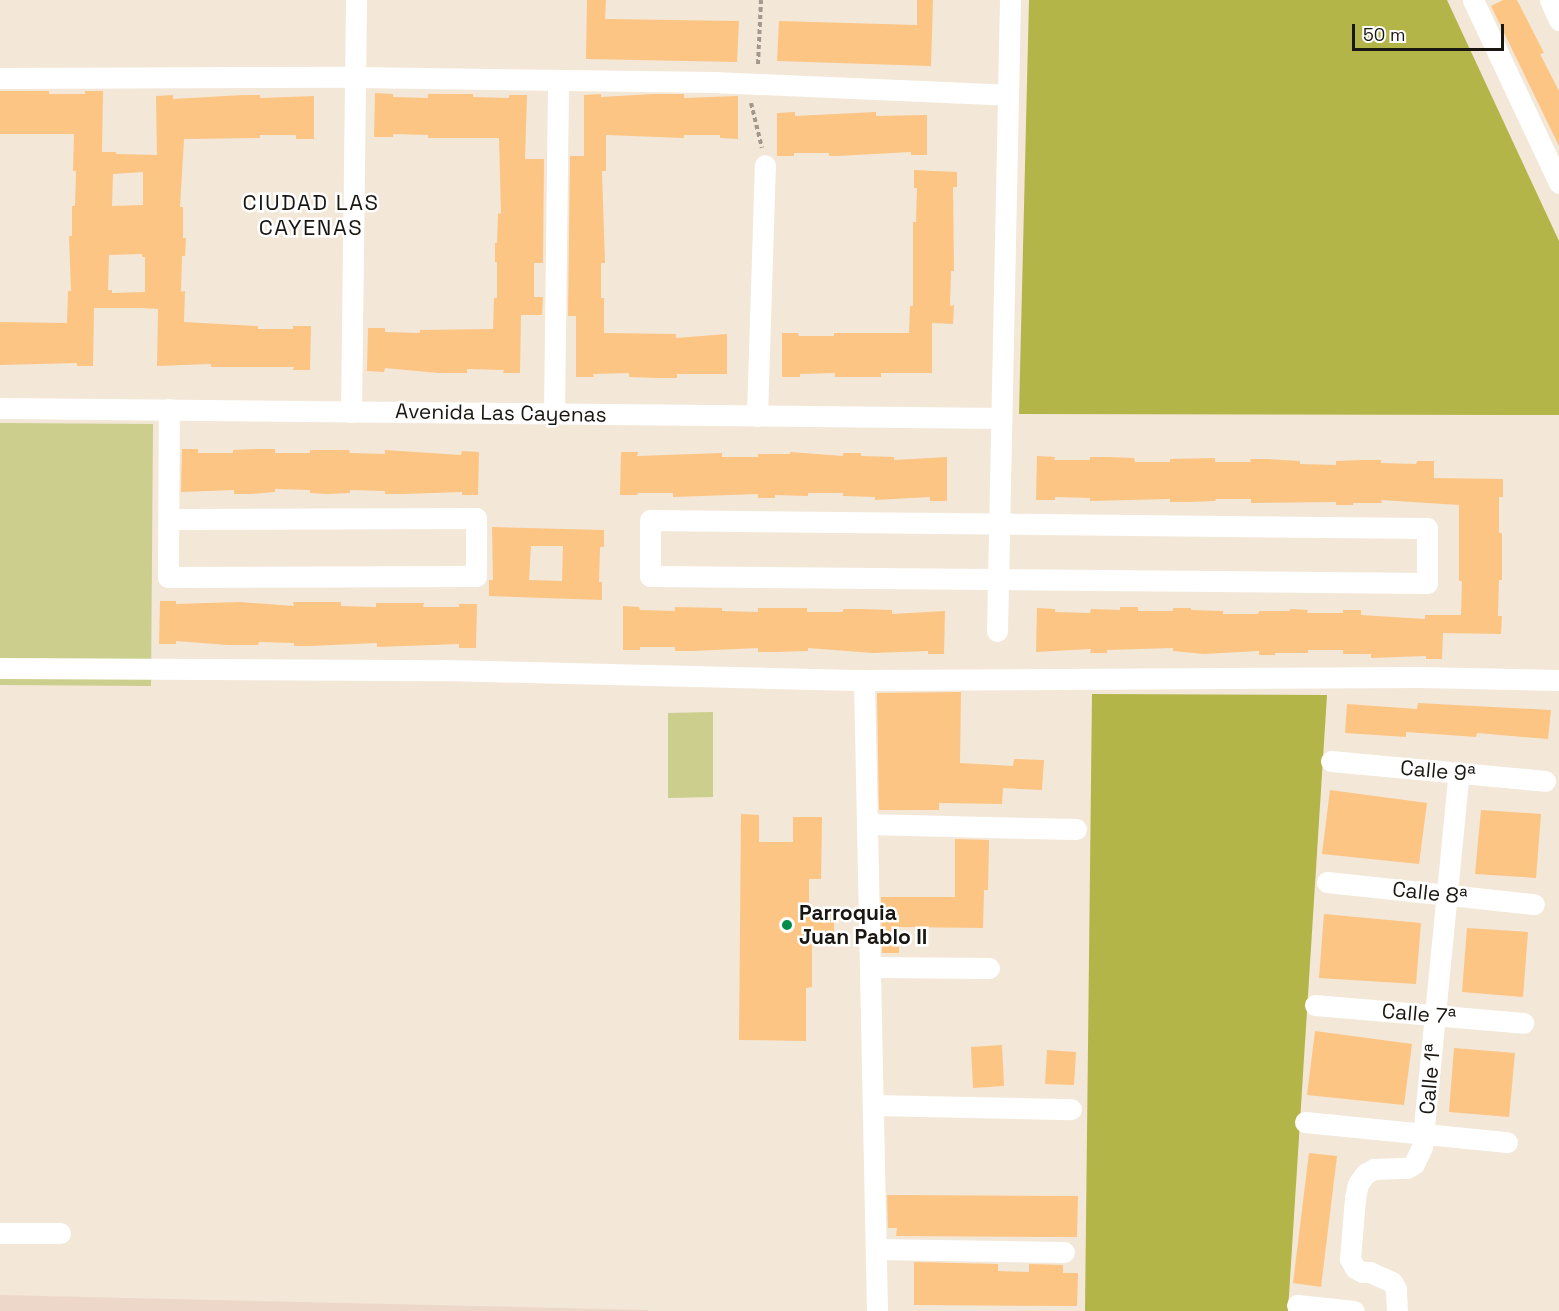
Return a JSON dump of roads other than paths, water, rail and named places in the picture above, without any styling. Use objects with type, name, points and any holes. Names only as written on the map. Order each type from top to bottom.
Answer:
[{"type":"street","points":[[351,412],[356,0]]},
{"type":"street","points":[[997,631],[1010,0]]},
{"type":"street","points":[[1473,0],[1559,183]]},
{"type":"street","points":[[1550,0],[1559,20]]},
{"type":"street","points":[[0,78],[355,77],[714,82],[1008,95]]},
{"type":"street","points":[[554,414],[558,80]]},
{"type":"street","points":[[757,416],[765,165]]},
{"type":"street","name":"Avenida Las Cayenas","points":[[0,408],[1001,418]]},
{"type":"street","points":[[169,410],[168,577],[476,576],[476,518],[169,519]]},
{"type":"street","points":[[651,520],[999,524],[1427,528],[1427,584],[650,576],[651,520]]},
{"type":"street","points":[[0,668],[442,670],[864,680],[1420,677],[1559,680]]},
{"type":"street","points":[[864,680],[877,1311]]},
{"type":"street","name":"Calle 9ª","points":[[1331,761],[1545,781]]},
{"type":"street","name":"Calle 1ª","points":[[1397,1311],[1396,1289],[1392,1282],[1370,1272],[1362,1272],[1355,1268],[1350,1259],[1355,1198],[1358,1184],[1365,1174],[1374,1169],[1407,1168],[1414,1164],[1419,1156],[1425,1133],[1459,773]]},
{"type":"street","points":[[867,824],[1076,829]]},
{"type":"street","name":"Calle 8ª","points":[[1327,882],[1534,904]]},
{"type":"street","points":[[870,967],[989,968]]},
{"type":"street","name":"Calle 7ª","points":[[1315,1005],[1523,1023]]},
{"type":"street","points":[[873,1105],[1071,1109]]},
{"type":"street","points":[[1305,1122],[1507,1142]]},
{"type":"street","points":[[0,1233],[60,1233]]},
{"type":"street","points":[[876,1249],[1064,1252]]},
{"type":"street","points":[[1297,1305],[1354,1311]]},
{"type":"place","name":"Parroquia Juan Pablo II","points":[[787,925]]},
{"type":"district","name":"CIUDAD LAS CAYENAS","points":[[311,214]]}]
